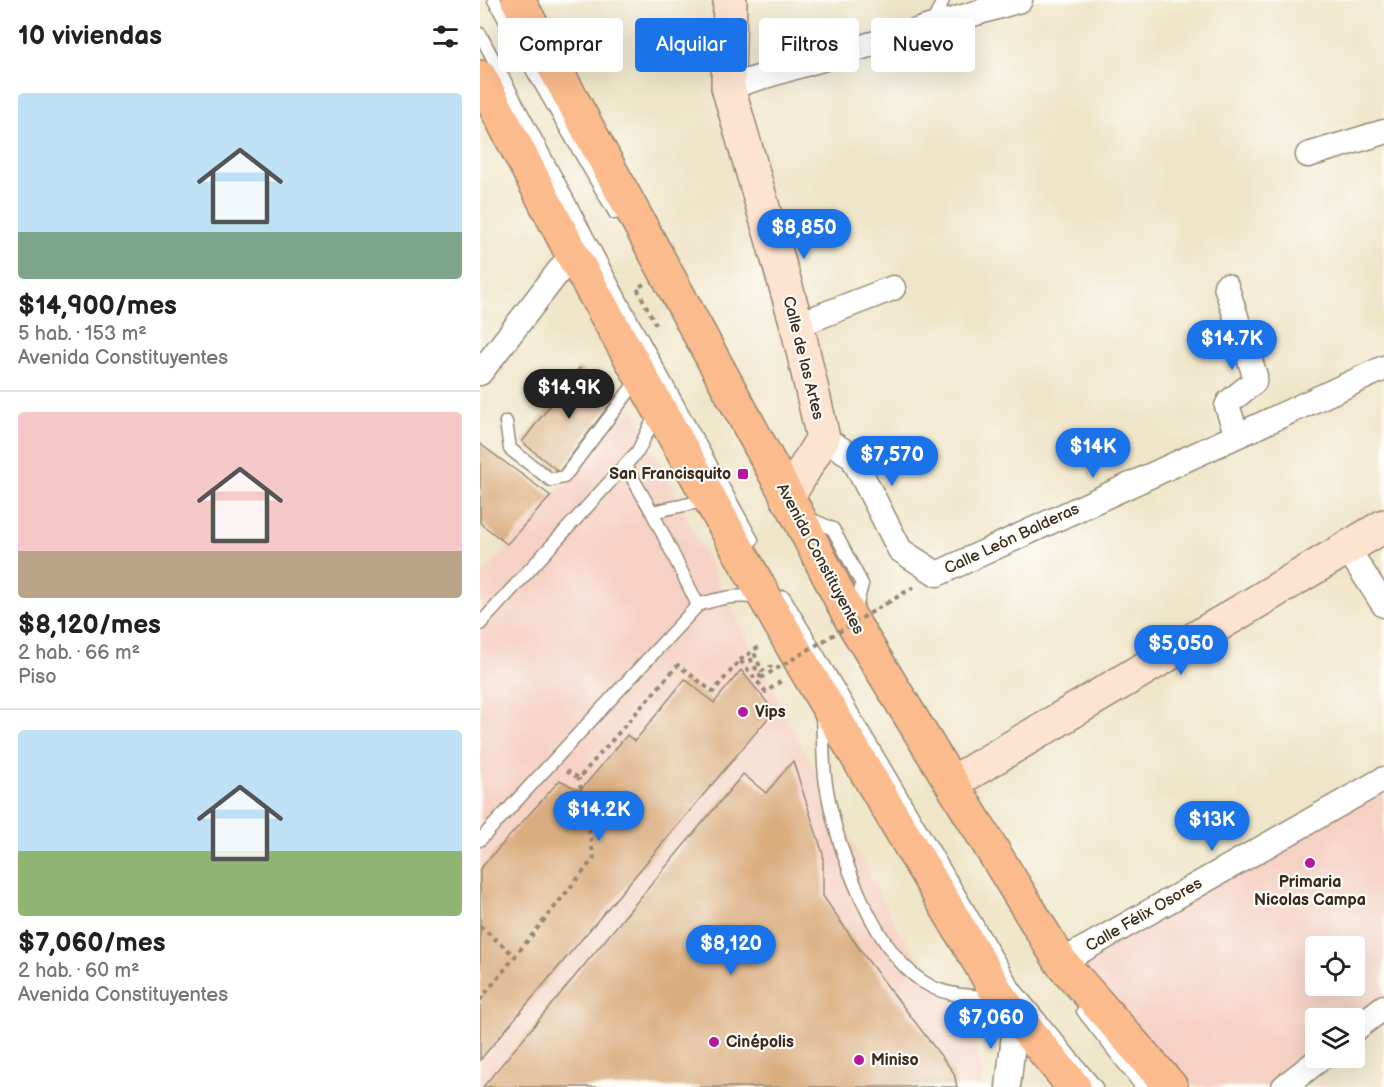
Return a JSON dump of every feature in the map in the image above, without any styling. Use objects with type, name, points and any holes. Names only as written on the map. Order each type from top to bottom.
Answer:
[{"type":"main road","name":"Avenida Constituyentes","points":[[518,0],[791,505],[851,632],[1055,968],[1171,1087]]},
{"type":"main road","points":[[484,96],[709,499],[771,591],[804,665],[821,695],[1008,1008],[1074,1087]]},
{"type":"street","name":"Calle de las Artes","points":[[730,0],[728,87],[797,326],[823,438],[791,505]]},
{"type":"street","points":[[959,18],[1020,0]]},
{"type":"street","points":[[728,87],[871,44]]},
{"type":"street","points":[[1308,155],[1384,132]]},
{"type":"street","points":[[480,373],[572,254]]},
{"type":"street","points":[[1226,286],[1255,376],[1254,382],[1227,406],[1237,435]]},
{"type":"street","points":[[797,326],[893,288]]},
{"type":"street","name":"Calle León Balderas","points":[[823,438],[852,456],[900,550],[937,574],[1384,368]]},
{"type":"street","points":[[945,787],[1384,526]]},
{"type":"street","points":[[1347,548],[1384,605]]},
{"type":"street","name":"Calle Félix Osores","points":[[1055,968],[1384,779]]},
{"type":"street","points":[[1365,1022],[1384,1007]]},
{"type":"street","points":[[1008,1008],[1008,1087]]},
{"type":"street","points":[[1284,1087],[1308,1068]]},
{"type":"lane","points":[[494,0],[534,74],[624,227]]},
{"type":"lane","points":[[935,18],[943,0]]},
{"type":"lane","points":[[480,34],[632,321],[759,553]]},
{"type":"lane","points":[[671,309],[790,515],[851,632]]},
{"type":"lane","points":[[506,422],[510,449],[551,480],[564,477],[641,375]]},
{"type":"lane","points":[[480,624],[638,451],[659,408]]},
{"type":"lane","points":[[625,465],[652,512],[699,605]]},
{"type":"lane","points":[[652,512],[709,499]]},
{"type":"lane","points":[[480,840],[699,605],[721,598],[771,591],[1015,989],[1096,1087]]},
{"type":"lane","points":[[821,695],[826,789],[854,881],[879,935],[901,963],[931,987],[1008,1008]]},
{"type":"lane","points":[[1077,1003],[1142,1087]]},
{"type":"path","points":[[650,281],[637,288],[657,327]]},
{"type":"path","points":[[762,671],[755,655],[750,658],[761,678],[915,586]]},
{"type":"path","points":[[579,778],[678,665],[713,692],[740,660],[766,692],[804,665]]},
{"type":"path","points":[[552,764],[579,778]]},
{"type":"path","points":[[480,1000],[594,858],[579,778]]},
{"type":"path","points":[[480,926],[515,956]]},
{"type":"shaded area","points":[[632,407],[780,705],[900,933],[976,1032],[983,1087],[480,1087],[480,577]]},
{"type":"shaded area","name":"Primaria Nicolas Campa","points":[[1384,779],[1384,1007],[1365,1014],[1365,1008],[1305,1008],[1305,1068],[1284,1087],[1171,1087],[1061,962]]},
{"type":"building","points":[[579,368],[616,396],[559,472],[522,442]]},
{"type":"building","points":[[480,444],[551,496],[507,544],[480,523]]},
{"type":"building","points":[[741,670],[774,711],[480,1060],[480,869],[560,780],[580,791],[627,735],[635,741],[685,679],[714,703]]},
{"type":"building","points":[[793,761],[823,854],[823,896],[863,954],[954,1073],[957,1087],[483,1087],[743,774],[766,793]]},
{"type":"place","name":"San Francisquito","points":[[743,474]]},
{"type":"place","name":"Vips","points":[[743,712]]},
{"type":"place","name":"Primaria Nicolas Campa","points":[[1310,863]]},
{"type":"place","name":"Cinépolis","points":[[714,1042]]},
{"type":"place","name":"Miniso","points":[[859,1060]]}]
